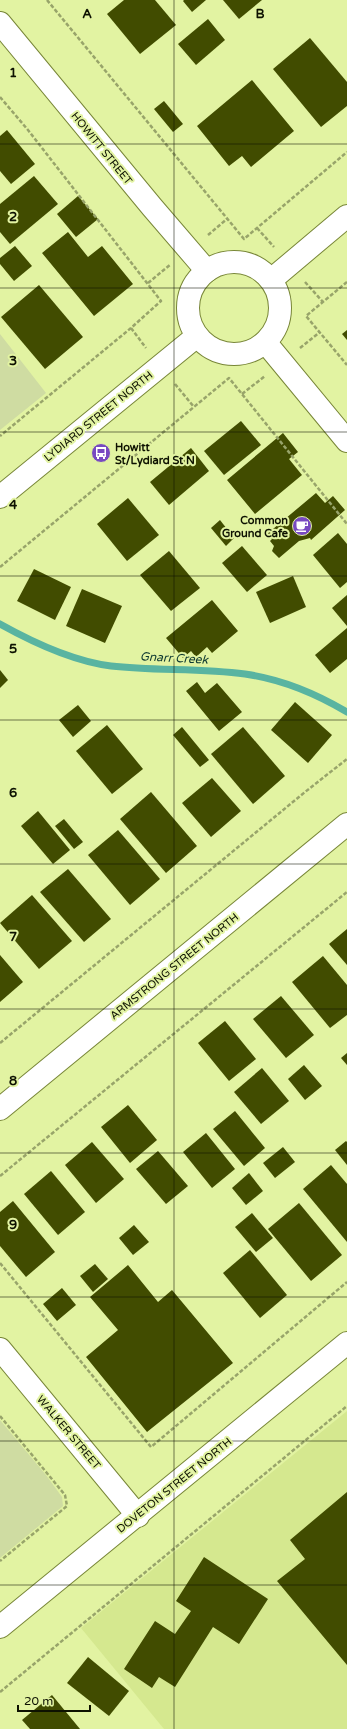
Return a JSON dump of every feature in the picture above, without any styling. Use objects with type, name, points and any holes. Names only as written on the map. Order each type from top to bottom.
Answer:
[{"type":"street","name":"HOWITT STREET","points":[[0,23],[206,271]]},
{"type":"street","points":[[271,280],[347,216]]},
{"type":"street","points":[[233,262],[247,264],[260,270],[271,280],[279,295],[280,312],[276,329],[266,342],[251,352],[234,355],[225,354],[209,347],[197,336],[189,321],[189,297],[195,282],[206,271],[219,264],[233,262]]},
{"type":"street","name":"LYDIARD STREET NORTH","points":[[0,497],[197,336]]},
{"type":"street","points":[[266,342],[347,441]]},
{"type":"street","name":"ARMSTRONG STREET NORTH","points":[[0,1109],[347,824]]},
{"type":"street","name":"DOVETON STREET NORTH","points":[[0,1627],[138,1516],[347,1342]]},
{"type":"street","name":"WALKER STREET","points":[[0,1349],[138,1516]]},
{"type":"path","points":[[47,0],[244,239],[347,152]]},
{"type":"path","points":[[0,97],[28,130],[161,301],[131,328],[0,436]]},
{"type":"path","points":[[347,282],[306,316],[347,365]]},
{"type":"path","points":[[0,567],[229,378],[347,524]]},
{"type":"path","points":[[0,1043],[347,759]]},
{"type":"path","points":[[0,1176],[347,892]]},
{"type":"path","points":[[0,1263],[151,1446],[347,1282]]},
{"type":"path","points":[[0,1692],[347,1406]]},
{"type":"path","points":[[0,1416],[65,1495],[67,1506],[0,1561]]},
{"type":"shaded area","points":[[0,334],[46,393],[0,430]]},
{"type":"shaded area","points":[[347,1411],[347,1729],[164,1729],[81,1628]]},
{"type":"shaded area","points":[[0,1420],[46,1475],[62,1497],[63,1506],[0,1558]]},
{"type":"building","points":[[124,0],[155,0],[176,25],[140,54],[107,14]]},
{"type":"building","points":[[206,0],[192,12],[183,1]]},
{"type":"building","points":[[223,0],[262,0],[239,19]]},
{"type":"building","points":[[208,19],[225,40],[196,65],[178,44]]},
{"type":"building","points":[[310,38],[347,82],[347,106],[321,127],[273,69]]},
{"type":"building","points":[[252,80],[294,131],[251,167],[242,156],[229,166],[197,126]]},
{"type":"building","points":[[164,101],[183,124],[173,132],[154,109]]},
{"type":"building","points":[[7,130],[35,164],[11,184],[0,171],[0,136]]},
{"type":"building","points":[[34,176],[58,204],[10,244],[0,232],[0,204]]},
{"type":"building","points":[[78,196],[98,219],[76,237],[57,214]]},
{"type":"building","points":[[68,232],[88,257],[102,246],[133,284],[94,316],[42,253]]},
{"type":"building","points":[[15,246],[32,266],[14,281],[0,264],[0,258]]},
{"type":"building","points":[[39,285],[83,337],[45,369],[1,317]]},
{"type":"building","points":[[347,330],[347,340],[342,334]]},
{"type":"building","points":[[241,421],[261,445],[224,475],[204,451]]},
{"type":"building","points":[[283,433],[298,452],[289,459],[302,475],[255,514],[227,480]]},
{"type":"building","points":[[191,448],[209,471],[169,505],[150,482]]},
{"type":"building","name":"Common Ground Cafe","points":[[316,493],[325,503],[333,496],[345,510],[311,540],[310,538],[299,541],[279,558],[272,551],[274,546],[270,541],[272,539],[267,534]]},
{"type":"building","points":[[128,498],[159,535],[127,561],[97,524]]},
{"type":"building","points":[[220,520],[234,538],[226,546],[211,528]]},
{"type":"building","points":[[338,533],[347,544],[347,582],[340,588],[313,555]]},
{"type":"building","points":[[242,546],[267,575],[247,592],[222,563]]},
{"type":"building","points":[[169,551],[200,588],[171,611],[140,575]]},
{"type":"building","points":[[34,569],[71,587],[55,620],[17,601]]},
{"type":"building","points":[[293,576],[306,607],[270,623],[256,592]]},
{"type":"building","points":[[82,589],[122,606],[105,643],[66,626]]},
{"type":"building","points":[[347,595],[347,626],[332,608]]},
{"type":"building","points":[[212,600],[238,631],[212,653],[207,647],[196,657],[191,651],[183,658],[166,638]]},
{"type":"building","points":[[347,628],[347,659],[330,673],[315,655]]},
{"type":"building","points":[[0,670],[8,680],[0,688]]},
{"type":"building","points":[[197,682],[205,693],[217,683],[242,712],[219,731],[186,691]]},
{"type":"building","points":[[295,702],[332,735],[308,763],[271,730]]},
{"type":"building","points":[[78,705],[91,721],[73,737],[59,720]]},
{"type":"building","points":[[107,725],[143,769],[112,794],[76,751]]},
{"type":"building","points":[[182,727],[209,760],[200,767],[173,735]]},
{"type":"building","points":[[243,727],[285,776],[253,804],[211,754]]},
{"type":"building","points":[[212,778],[241,811],[211,837],[182,803]]},
{"type":"building","points":[[151,792],[197,846],[166,873],[120,819]]},
{"type":"building","points":[[38,811],[70,850],[53,864],[21,826]]},
{"type":"building","points":[[64,819],[83,842],[74,849],[55,826]]},
{"type":"building","points":[[118,830],[160,879],[130,905],[88,855]]},
{"type":"building","points":[[68,869],[111,919],[84,942],[40,892]]},
{"type":"building","points":[[32,895],[72,941],[39,969],[0,923]]},
{"type":"building","points":[[347,929],[347,965],[329,944]]},
{"type":"building","points":[[0,955],[23,982],[0,1002]]},
{"type":"building","points":[[323,956],[347,985],[347,1015],[330,1028],[292,982]]},
{"type":"building","points":[[281,996],[314,1035],[286,1058],[253,1019]]},
{"type":"building","points":[[225,1021],[256,1059],[229,1081],[198,1043]]},
{"type":"building","points":[[347,1053],[347,1065],[341,1058]]},
{"type":"building","points":[[304,1065],[322,1086],[305,1100],[288,1079]]},
{"type":"building","points":[[262,1068],[289,1101],[261,1124],[234,1092]]},
{"type":"building","points":[[128,1105],[157,1140],[130,1163],[101,1127]]},
{"type":"building","points":[[235,1111],[265,1148],[244,1166],[213,1129]]},
{"type":"building","points":[[206,1133],[235,1169],[212,1188],[183,1152]]},
{"type":"building","points":[[346,1141],[347,1142],[347,1165],[335,1150]]},
{"type":"building","points":[[92,1142],[124,1179],[96,1203],[65,1165]]},
{"type":"building","points":[[283,1147],[295,1162],[275,1178],[263,1163]]},
{"type":"building","points":[[158,1151],[188,1186],[166,1204],[136,1169]]},
{"type":"building","points":[[331,1165],[347,1184],[347,1242],[303,1189]]},
{"type":"building","points":[[51,1171],[85,1212],[58,1235],[24,1194]]},
{"type":"building","points":[[249,1173],[263,1191],[246,1205],[232,1188]]},
{"type":"building","points":[[13,1201],[55,1252],[26,1277],[0,1246],[0,1212]]},
{"type":"building","points":[[299,1203],[342,1255],[311,1281],[268,1229]]},
{"type":"building","points":[[252,1213],[273,1238],[256,1252],[235,1227]]},
{"type":"building","points":[[134,1225],[149,1242],[133,1255],[119,1238]]},
{"type":"building","points":[[250,1250],[287,1295],[260,1318],[223,1273]]},
{"type":"building","points":[[95,1264],[108,1279],[93,1292],[80,1276]]},
{"type":"building","points":[[128,1265],[158,1302],[172,1290],[233,1363],[147,1432],[86,1357],[118,1330],[90,1297]]},
{"type":"building","points":[[62,1288],[76,1305],[57,1321],[43,1304]]},
{"type":"building","points":[[347,1492],[347,1665],[277,1581],[305,1559],[290,1540]]},
{"type":"building","points":[[204,1557],[268,1599],[239,1644],[213,1627],[175,1687],[159,1677],[152,1688],[124,1669],[155,1621],[175,1634],[191,1611],[176,1601]]},
{"type":"building","points":[[88,1657],[129,1691],[109,1716],[67,1683]]},
{"type":"building","points":[[52,1695],[80,1729],[30,1729],[22,1720]]},
{"type":"waterway","name":"Gnarr Creek","points":[[0,624],[26,638],[68,656],[96,664],[144,669],[228,672],[258,676],[298,688],[347,712]]},
{"type":"place","name":"Howitt St/Lydiard St N","points":[[101,453]]},
{"type":"place","name":"Common Ground Cafe","points":[[302,526]]}]
